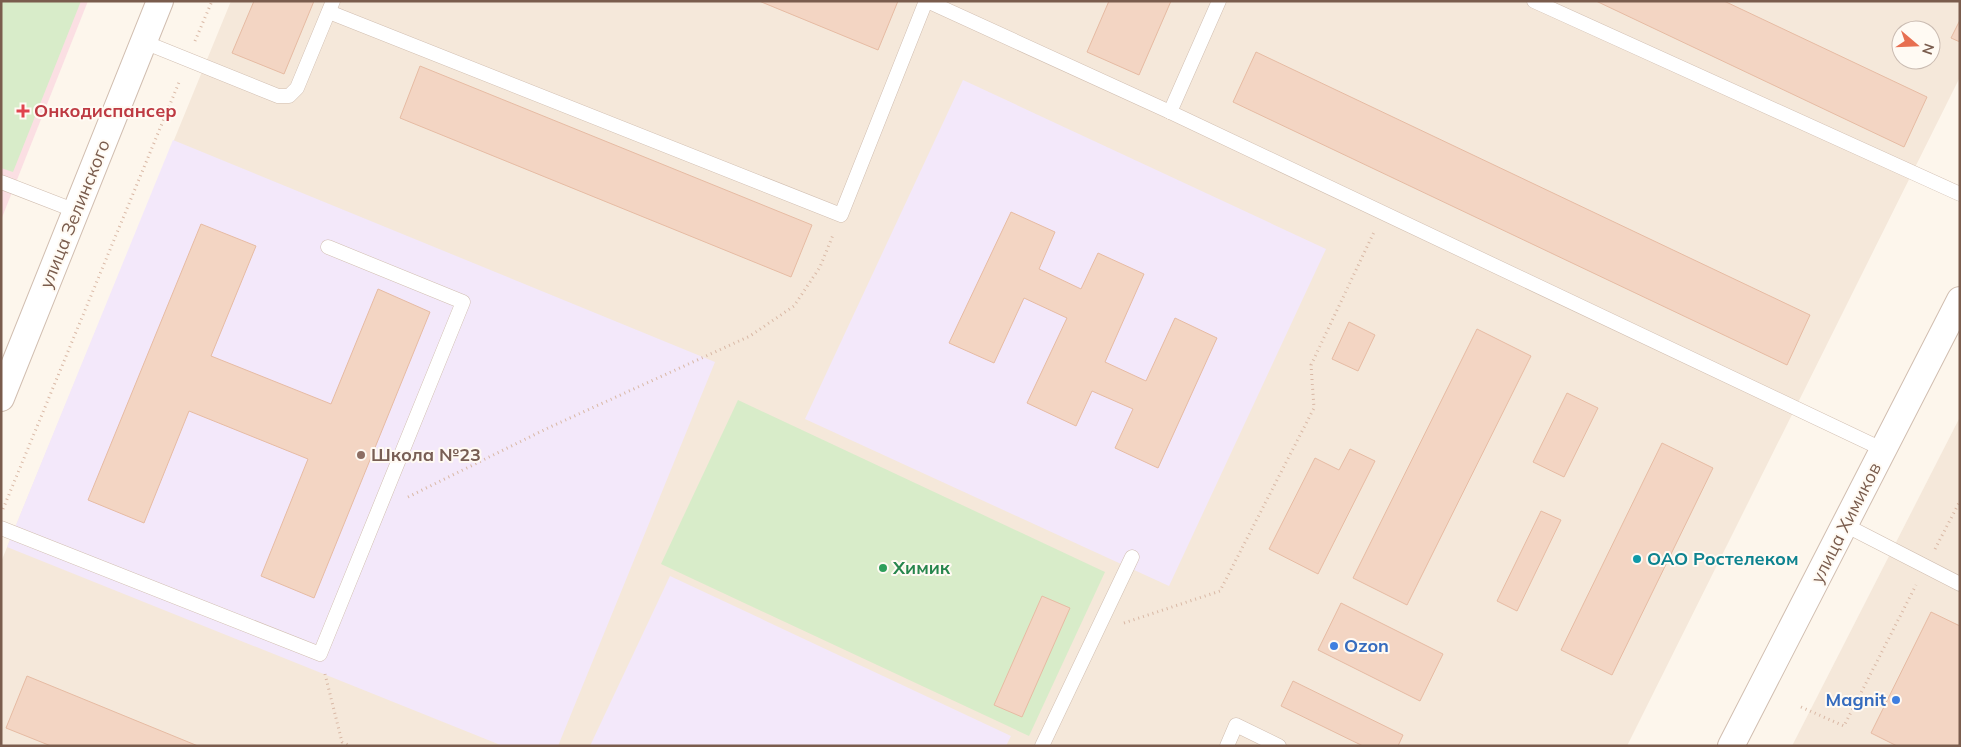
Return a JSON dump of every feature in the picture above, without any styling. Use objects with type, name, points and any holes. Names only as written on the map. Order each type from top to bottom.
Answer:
[{"type":"street","name":"улица Зелинского","points":[[1,398],[160,1]]},
{"type":"street","name":"улица Химиков","points":[[1732,746],[1960,300]]},
{"type":"lane","points":[[144,42],[278,96],[289,96],[297,88],[331,7],[841,215],[927,1],[1170,112],[1884,450]]},
{"type":"lane","points":[[1170,112],[1219,1]]},
{"type":"lane","points":[[1534,1],[1960,194]]},
{"type":"lane","points":[[1,182],[76,211]]},
{"type":"lane","points":[[1,528],[320,654],[463,302],[328,247]]},
{"type":"lane","points":[[1845,525],[1960,584]]},
{"type":"lane","points":[[1042,746],[1132,557]]},
{"type":"lane","points":[[1227,746],[1236,725],[1280,746]]},
{"type":"path","points":[[1,514],[212,1]]},
{"type":"path","points":[[1095,633],[1220,591],[1314,408],[1311,365],[1383,213]]},
{"type":"path","points":[[378,512],[548,428],[750,336],[794,306],[820,267],[841,215]]},
{"type":"path","points":[[1933,552],[1960,501]]},
{"type":"path","points":[[1801,707],[1844,726],[1920,578]]},
{"type":"path","points":[[320,654],[342,742],[350,746]]},
{"type":"shaded area","name":"Онкодиспансер","points":[[1,1],[88,1],[1,220]]},
{"type":"shaded area","points":[[231,1],[1960,1],[1960,77],[1627,746],[1,746],[1,562]]},
{"type":"shaded area","points":[[963,80],[1326,249],[1169,586],[805,419]]},
{"type":"shaded area","name":"Школа №23","points":[[173,140],[715,362],[558,746],[503,746],[7,547]]},
{"type":"shaded area","points":[[1960,417],[1960,746],[1792,746]]},
{"type":"shaded area","points":[[670,576],[1011,736],[1006,746],[590,746]]},
{"type":"green space","name":"Онкодиспансер","points":[[1,1],[81,1],[13,172],[1,168]]},
{"type":"green space","name":"Химик","points":[[738,400],[1105,572],[1029,736],[661,564]]},
{"type":"building","points":[[254,1],[314,1],[284,74],[232,53]]},
{"type":"building","points":[[759,1],[898,1],[878,50]]},
{"type":"building","points":[[1109,1],[1171,1],[1139,75],[1087,52]]},
{"type":"building","points":[[1596,1],[1724,1],[1927,97],[1904,147]]},
{"type":"building","points":[[1960,20],[1960,42],[1951,38]]},
{"type":"building","points":[[1256,52],[1810,315],[1787,365],[1233,102]]},
{"type":"building","points":[[420,66],[812,225],[791,277],[400,118]]},
{"type":"building","points":[[1011,212],[1055,232],[1039,269],[1081,289],[1098,253],[1144,274],[1105,362],[1146,381],[1175,318],[1217,338],[1158,468],[1115,448],[1133,409],[1092,391],[1076,426],[1027,403],[1067,318],[1024,298],[994,363],[949,343]]},
{"type":"building","points":[[201,224],[256,246],[211,356],[331,404],[378,289],[430,312],[314,598],[261,576],[308,459],[189,411],[144,523],[88,500]]},
{"type":"building","points":[[1349,322],[1375,335],[1358,371],[1332,359]]},
{"type":"building","points":[[1477,329],[1531,356],[1407,605],[1353,578]]},
{"type":"building","points":[[1567,393],[1598,408],[1564,477],[1533,462]]},
{"type":"building","name":"ОАО Ростелеком","points":[[1662,443],[1713,468],[1612,675],[1561,650]]},
{"type":"building","points":[[1350,449],[1375,461],[1318,574],[1269,549],[1315,458],[1339,470]]},
{"type":"building","points":[[1541,511],[1561,520],[1517,611],[1497,601]]},
{"type":"building","points":[[1042,596],[1070,608],[1022,717],[994,705]]},
{"type":"building","points":[[1341,603],[1443,654],[1420,701],[1318,650]]},
{"type":"building","points":[[1931,612],[1960,626],[1960,743],[1958,746],[1897,746],[1871,733]]},
{"type":"building","points":[[27,676],[198,746],[51,746],[6,728]]},
{"type":"building","points":[[1293,681],[1403,735],[1398,746],[1363,746],[1281,706]]},
{"type":"place","name":"Онкодиспансер","points":[[23,111]]},
{"type":"place","name":"Школа №23","points":[[361,455]]},
{"type":"place","name":"ОАО Ростелеком","points":[[1637,559]]},
{"type":"place","name":"Химик","points":[[883,568]]},
{"type":"place","name":"Ozon","points":[[1334,646]]},
{"type":"place","name":"Magnit","points":[[1896,700]]}]
